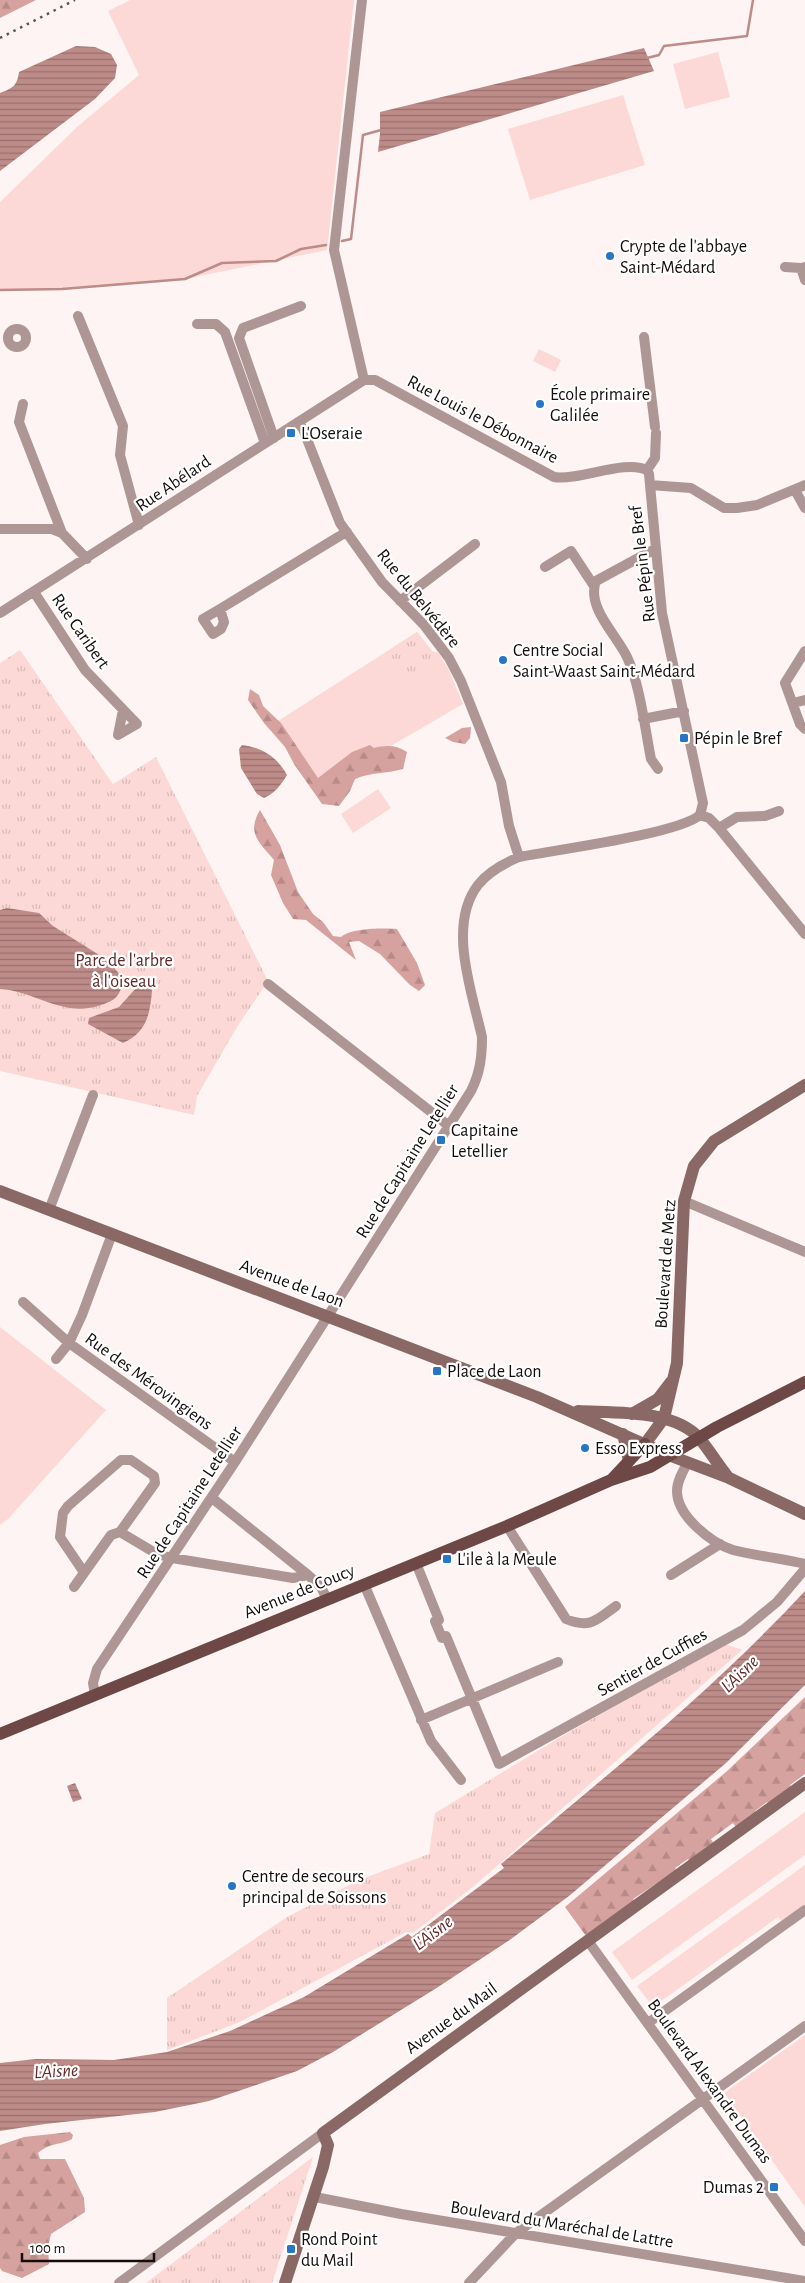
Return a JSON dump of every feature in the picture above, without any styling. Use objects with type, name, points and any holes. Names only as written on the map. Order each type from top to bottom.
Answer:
[{"type":"main road","name":"Boulevard de Metz","points":[[671,1382],[677,1363],[684,1201],[694,1166],[714,1142],[805,1085]]},
{"type":"main road","name":"Avenue de Laon","points":[[0,1191],[571,1411]]},
{"type":"main road","points":[[632,1414],[658,1398],[671,1382]]},
{"type":"main road","points":[[611,1480],[645,1444],[664,1418],[669,1402],[671,1382]]},
{"type":"main road","points":[[611,1480],[650,1467],[717,1427],[804,1385]]},
{"type":"main road","points":[[571,1411],[632,1414],[664,1418],[683,1426],[699,1438],[729,1478]]},
{"type":"main road","points":[[571,1411],[671,1456],[729,1478],[805,1514]]},
{"type":"main road","points":[[623,1434],[629,1461]]},
{"type":"main road","name":"Avenue de Coucy","points":[[0,1734],[507,1526],[611,1480]]},
{"type":"main road","name":"Avenue du Mail","points":[[324,2133],[805,1783]]},
{"type":"main road","points":[[285,2283],[315,2197],[328,2144],[324,2133]]},
{"type":"street","points":[[362,0],[334,250],[364,380]]},
{"type":"street","points":[[785,267],[803,267],[805,280]]},
{"type":"street","points":[[269,440],[239,338],[243,328],[301,306]]},
{"type":"street","points":[[78,316],[123,426],[120,455],[139,525]]},
{"type":"street","points":[[197,324],[216,324],[225,332],[269,440]]},
{"type":"street","points":[[644,338],[655,430],[655,458],[647,470]]},
{"type":"street","name":"Rue Abélard","points":[[0,613],[364,380]]},
{"type":"street","name":"Rue Louis le Débonnaire","points":[[364,380],[375,380],[554,477],[563,478],[638,467],[647,470]]},
{"type":"street","points":[[23,404],[19,422],[62,533],[87,559]]},
{"type":"street","name":"Rue du Belvédère","points":[[298,422],[303,429],[335,513],[346,532],[382,582],[424,625],[444,651],[460,681],[501,782],[509,826],[519,857]]},
{"type":"street","name":"Rue Pépin le Bref","points":[[647,470],[662,613],[702,804],[700,815]]},
{"type":"street","points":[[650,485],[692,488],[724,508],[757,505],[805,485]]},
{"type":"street","points":[[795,490],[805,508]]},
{"type":"street","points":[[0,529],[52,529],[62,533]]},
{"type":"street","points":[[220,609],[346,532]]},
{"type":"street","points":[[400,600],[475,544]]},
{"type":"street","points":[[655,549],[596,581],[594,586],[595,603],[615,635],[632,670],[651,759],[658,769]]},
{"type":"street","points":[[544,566],[571,551],[594,586]]},
{"type":"street","name":"Rue Caribert","points":[[34,592],[85,670],[123,710]]},
{"type":"street","points":[[805,651],[786,682],[800,724],[805,729]]},
{"type":"street","points":[[793,703],[805,700]]},
{"type":"street","points":[[643,719],[684,711]]},
{"type":"street","points":[[717,825],[737,817],[764,816],[780,811]]},
{"type":"street","points":[[700,815],[717,825],[805,934]]},
{"type":"street","name":"Rue de Capitaine Letellier","points":[[95,1694],[93,1682],[97,1670],[212,1498],[471,1091],[478,1075],[482,1053],[482,1037],[462,942],[462,922],[468,902],[478,884],[505,863],[519,857],[643,834],[685,824],[700,815]]},
{"type":"street","points":[[268,984],[449,1126]]},
{"type":"street","points":[[49,1210],[93,1095]]},
{"type":"street","points":[[684,1201],[805,1252]]},
{"type":"street","name":"Rue des Mérovingiens","points":[[56,1359],[69,1343],[82,1315],[112,1234]]},
{"type":"street","name":"Rue des Mérovingiens","points":[[24,1302],[69,1343],[235,1462]]},
{"type":"street","points":[[74,1587],[111,1535],[120,1532],[154,1483],[154,1476],[131,1460],[121,1460],[68,1506],[63,1513],[60,1537],[83,1572]]},
{"type":"street","points":[[688,1462],[679,1480],[677,1491],[679,1501],[692,1524],[720,1544],[732,1550],[805,1564]]},
{"type":"street","points":[[212,1498],[308,1575],[321,1587],[327,1599]]},
{"type":"street","points":[[507,1526],[566,1619],[578,1624],[591,1624],[616,1606]]},
{"type":"street","points":[[120,1532],[157,1554],[172,1558],[293,1578],[308,1575]]},
{"type":"street","points":[[671,1575],[720,1544]]},
{"type":"street","points":[[416,1563],[439,1620],[435,1621],[438,1630],[442,1638],[446,1636],[472,1698]]},
{"type":"street","name":"Sentier de Cuffies","points":[[472,1698],[500,1764],[743,1630],[777,1602],[805,1569]]},
{"type":"street","points":[[364,1584],[421,1720],[439,1754],[462,1780]]},
{"type":"street","points":[[421,1720],[558,1662]]},
{"type":"street","points":[[648,2023],[805,1910]]},
{"type":"street","name":"Boulevard Alexandre Dumas","points":[[588,1941],[805,2241]]},
{"type":"street","points":[[469,2283],[516,2233],[805,2026]]},
{"type":"street","name":"Avenue du Mail","points":[[119,2283],[324,2133]]},
{"type":"street","name":"Boulevard du Maréchal de Lattre","points":[[315,2197],[400,2214],[804,2279]]},
{"type":"green space","points":[[0,0],[36,0],[0,18]]},
{"type":"green space","points":[[130,0],[354,0],[327,250],[185,279],[62,289],[0,290],[0,202],[77,127],[139,75],[108,11]]},
{"type":"green space","points":[[718,52],[730,97],[685,109],[673,64]]},
{"type":"green space","points":[[623,95],[645,165],[530,200],[508,129]]},
{"type":"green space","points":[[539,349],[561,360],[555,372],[533,361]]},
{"type":"green space","points":[[417,632],[432,651],[438,653],[448,668],[463,704],[322,786],[278,721]]},
{"type":"green space","points":[[417,632],[432,651],[438,653],[442,659],[408,689],[386,652]]},
{"type":"green space","name":"Parc de l'arbre à l'oiseau","points":[[20,650],[113,784],[156,757],[268,981],[237,1027],[197,1096],[194,1115],[0,1071],[0,663]]},
{"type":"green space","points":[[250,689],[259,695],[263,706],[281,723],[318,778],[352,752],[370,745],[374,748],[395,747],[407,752],[403,769],[355,779],[350,791],[339,806],[322,804],[294,764],[285,747],[264,723],[248,700]]},
{"type":"green space","points":[[471,727],[470,738],[465,744],[453,742],[445,738],[462,728]]},
{"type":"green space","points":[[378,789],[391,808],[353,833],[341,814]]},
{"type":"green space","points":[[260,810],[280,845],[298,892],[313,914],[323,922],[333,936],[341,937],[352,932],[368,929],[397,929],[417,963],[425,985],[419,991],[410,985],[380,954],[359,941],[349,942],[356,960],[306,920],[293,919],[283,903],[271,875],[274,860],[256,838],[254,826]]},
{"type":"green space","points":[[0,1327],[106,1410],[8,1519],[0,1525]]},
{"type":"green space","points":[[725,1644],[742,1650],[473,1887],[413,1933],[406,1932],[240,2022],[167,2050],[167,1998],[287,1917],[359,1880],[429,1854],[435,1813],[559,1738]]},
{"type":"green space","points":[[805,1697],[805,1774],[769,1804],[767,1802],[755,1811],[756,1813],[736,1827],[733,1823],[711,1839],[714,1844],[690,1861],[688,1859],[675,1868],[677,1870],[633,1899],[634,1901],[586,1936],[565,1907],[726,1772]]},
{"type":"green space","points":[[805,1812],[805,1855],[632,1980],[612,1952]]},
{"type":"green space","points":[[805,1865],[805,1905],[782,1922],[778,1917],[653,2007],[637,1986]]},
{"type":"green space","points":[[805,2035],[805,2207],[724,2093]]},
{"type":"green space","points":[[70,2132],[73,2135],[72,2139],[47,2147],[38,2153],[40,2159],[65,2159],[84,2198],[85,2212],[51,2234],[48,2247],[49,2264],[22,2278],[2,2271],[0,2268],[0,2145],[24,2137]]},
{"type":"green space","points":[[313,2157],[272,2283],[146,2283]]},
{"type":"water","points":[[76,46],[95,47],[111,54],[117,65],[115,78],[95,99],[0,171],[0,93],[14,86],[19,72]]},
{"type":"water","points":[[644,48],[654,71],[378,152],[380,112]]},
{"type":"water","points":[[242,745],[256,748],[269,754],[279,763],[287,775],[271,794],[264,798],[257,794],[241,768],[239,749]]},
{"type":"water","points":[[7,908],[39,913],[53,926],[104,958],[123,980],[118,995],[108,1002],[85,1009],[60,1006],[25,994],[0,989],[0,910]]},
{"type":"water","points":[[146,985],[152,991],[150,1008],[142,1028],[131,1039],[123,1043],[88,1024],[89,1018],[119,1007],[137,987]]},
{"type":"water","name":"L'Aisne","points":[[805,1591],[805,1685],[726,1763],[569,1896],[511,1939],[333,2052],[297,2071],[209,2101],[155,2112],[0,2131],[0,2063],[36,2059],[114,2060],[167,2052],[230,2031],[304,1997],[408,1934],[412,1937],[504,1868],[501,1864],[618,1766],[733,1664]]},
{"type":"water","points":[[75,1783],[82,1799],[73,1802],[67,1786]]},
{"type":"waterway","points":[[647,58],[659,55],[664,46],[747,36],[753,0]]},
{"type":"waterway","points":[[342,241],[351,239],[363,135],[381,130]]},
{"type":"waterway","points":[[0,290],[62,289],[185,279],[222,263],[276,261],[301,249],[326,245]]},
{"type":"railway","points":[[0,38],[75,0]]},
{"type":"place","name":"Crypte de l'abbaye Saint-Médard","points":[[610,256]]},
{"type":"place","name":"École primaire Galilée","points":[[540,404]]},
{"type":"place","name":"L'Oseraie","points":[[291,433]]},
{"type":"place","name":"Centre Social Saint-Waast Saint-Médard","points":[[503,660]]},
{"type":"place","name":"Pépin le Bref","points":[[684,738]]},
{"type":"place","name":"Capitaine Letellier","points":[[441,1140]]},
{"type":"place","name":"Place de Laon","points":[[437,1371]]},
{"type":"place","name":"Esso Express","points":[[585,1448]]},
{"type":"place","name":"L'ile à la Meule","points":[[447,1559]]},
{"type":"place","name":"Centre de secours principal de Soissons","points":[[232,1886]]},
{"type":"place","name":"Dumas 2","points":[[774,2187]]},
{"type":"place","name":"Rond Point du Mail","points":[[291,2249]]}]
